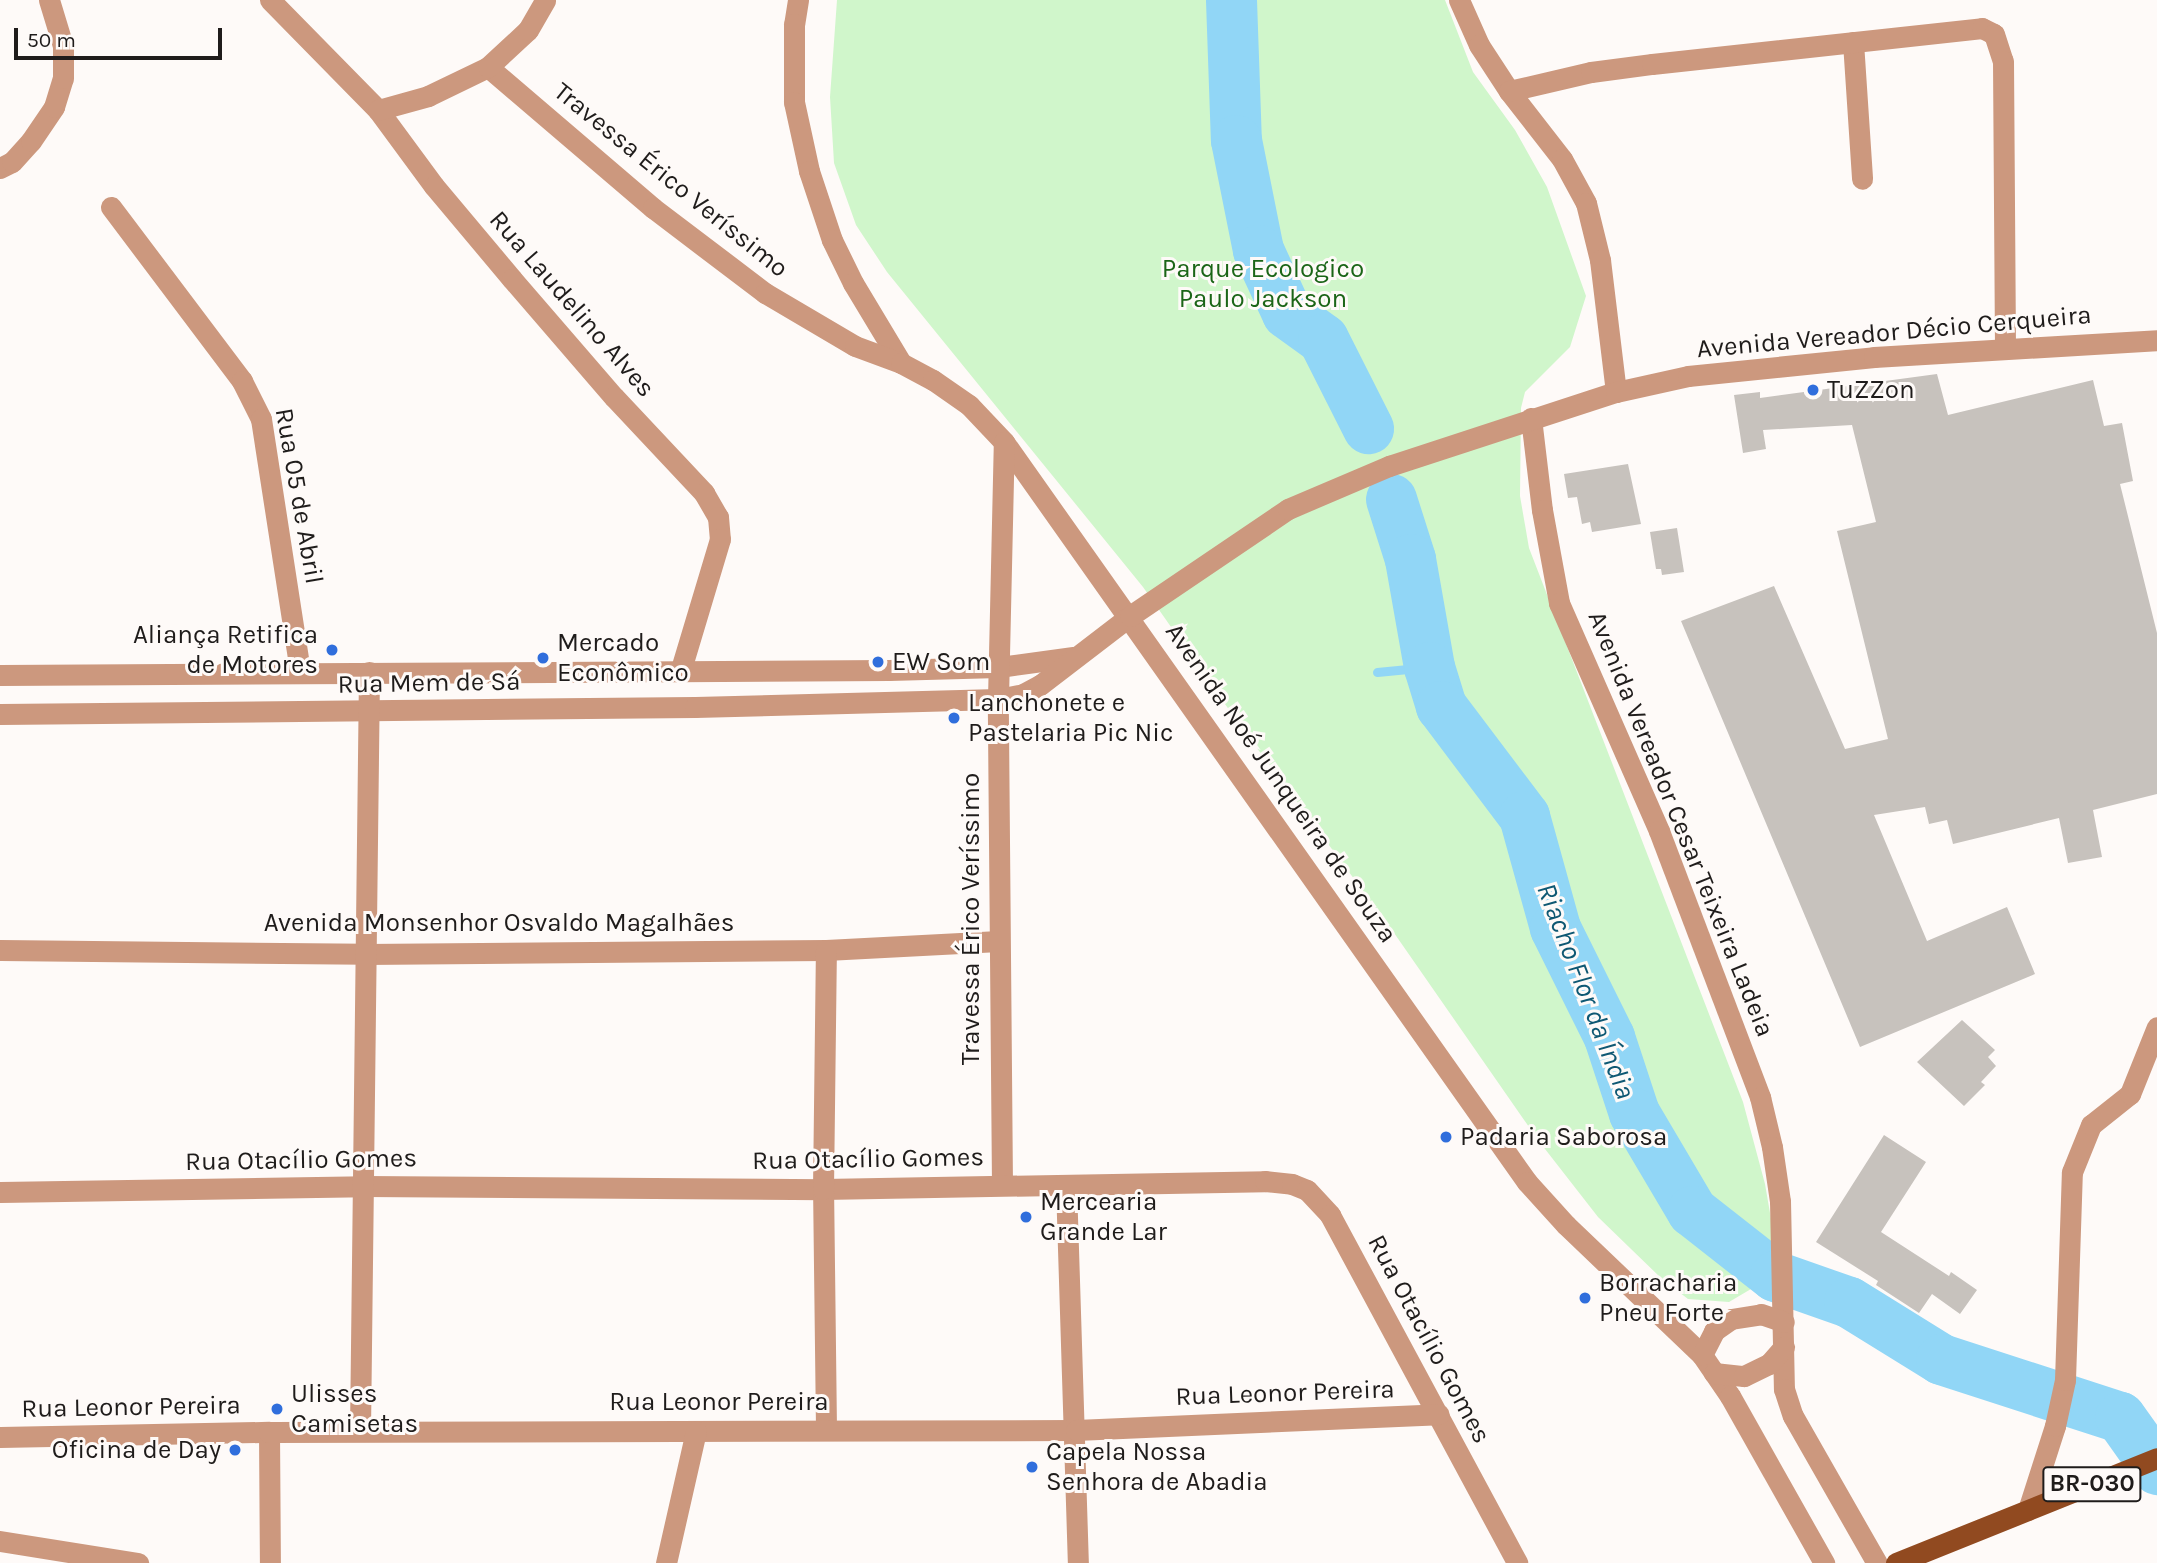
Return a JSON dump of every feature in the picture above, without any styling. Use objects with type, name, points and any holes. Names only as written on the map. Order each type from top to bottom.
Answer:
[{"type":"main road","name":"BR-030","points":[[1896,1563],[2157,1458]]},
{"type":"street","points":[[0,169],[12,162],[31,141],[54,107],[63,78],[63,46],[49,0]]},
{"type":"street","points":[[378,110],[411,102],[488,66],[528,30],[545,0]]},
{"type":"street","name":"Avenida Noé Junqueira de Souza","points":[[798,0],[794,24],[794,102],[809,171],[832,240],[853,283],[901,363],[969,405],[1004,442],[1130,616],[1527,1182],[1566,1225],[1702,1355],[1824,1563]]},
{"type":"street","points":[[1459,0],[1479,45],[1509,91],[1562,159],[1586,203],[1600,260],[1615,392]]},
{"type":"street","name":"Rua Laudelino Alves","points":[[276,2],[378,110],[434,186],[614,397],[704,493],[718,517],[720,539],[662,708]]},
{"type":"street","points":[[1509,91],[1591,72],[1982,29],[1994,34],[2003,61],[2005,349]]},
{"type":"street","points":[[1853,43],[1862,178]]},
{"type":"street","name":"Travessa Érico Veríssimo","points":[[488,66],[653,208],[765,293],[855,346],[901,363]]},
{"type":"street","name":"Rua 05 de Abril","points":[[111,207],[242,382],[261,419],[300,672]]},
{"type":"street","name":"Avenida Vereador Décio Cerqueira","points":[[1073,657],[1289,509],[1355,478],[1615,392],[1688,376],[1874,357],[2157,340]]},
{"type":"street","name":"Avenida Vereador Cesar Teixeira Ladeia","points":[[1531,418],[1543,520],[1559,603],[1659,831],[1760,1097],[1772,1147],[1780,1201],[1784,1389],[1793,1416],[1877,1563]]},
{"type":"street","name":"Travessa Érico Veríssimo","points":[[1002,1185],[998,699],[1004,442]]},
{"type":"street","name":"Rua Mem de Sá","points":[[0,675],[673,672],[999,667],[1073,657]]},
{"type":"street","name":"Rua Mem de Sá","points":[[0,714],[662,708],[998,699],[1023,694],[1040,685],[1073,657]]},
{"type":"street","points":[[360,1431],[369,672]]},
{"type":"street","name":"Avenida Monsenhor Osvaldo Magalhães","points":[[0,950],[365,954],[826,950],[999,941]]},
{"type":"street","points":[[826,950],[823,1189],[826,1429]]},
{"type":"street","points":[[2028,1510],[2055,1426],[2065,1380],[2072,1172],[2091,1125],[2130,1094],[2157,1027]]},
{"type":"street","name":"Rua Otacílio Gomes","points":[[0,1192],[364,1186],[823,1189],[1265,1181],[1292,1184],[1307,1190],[1330,1215],[1517,1563]]},
{"type":"street","points":[[1066,1185],[1076,1430],[1078,1563]]},
{"type":"street","points":[[1702,1355],[1714,1331],[1731,1319],[1761,1314],[1784,1322]]},
{"type":"street","points":[[1714,1373],[1744,1376],[1769,1364],[1784,1347]]},
{"type":"street","name":"Rua Leonor Pereira","points":[[0,1437],[360,1431],[1076,1430],[1439,1414]]},
{"type":"street","points":[[666,1563],[696,1431]]},
{"type":"street","points":[[270,1432],[270,1563]]},
{"type":"street","points":[[0,1541],[138,1563]]},
{"type":"green space","name":"Parque Ecologico Paulo Jackson","points":[[837,0],[1445,0],[1473,72],[1515,130],[1547,187],[1586,296],[1570,347],[1525,392],[1521,408],[1520,496],[1529,548],[1743,1102],[1765,1184],[1775,1242],[1770,1264],[1759,1282],[1751,1289],[1729,1302],[1688,1299],[1662,1279],[1598,1217],[1538,1140],[1392,930],[1239,724],[1143,587],[887,272],[856,225],[834,163],[830,97]]},
{"type":"building","points":[[1937,374],[1948,415],[2093,380],[2104,426],[2122,423],[2133,481],[2120,484],[2157,633],[2157,794],[2093,810],[2102,857],[2068,863],[2059,818],[1953,844],[1947,820],[1929,824],[1925,807],[1874,815],[1927,941],[2007,907],[2035,974],[1860,1047],[1681,621],[1774,586],[1845,749],[1888,739],[1837,531],[1876,522],[1852,425],[1763,430],[1766,449],[1743,453],[1734,395],[1760,392],[1760,398]]},
{"type":"building","points":[[1628,464],[1641,524],[1592,532],[1590,522],[1582,524],[1577,497],[1568,498],[1564,474]]},
{"type":"building","points":[[1677,528],[1684,572],[1662,575],[1661,569],[1656,569],[1650,532]]},
{"type":"building","points":[[1962,1020],[1995,1050],[1988,1057],[1996,1066],[1981,1082],[1985,1085],[1964,1106],[1917,1062]]},
{"type":"building","points":[[1884,1135],[1926,1162],[1881,1232],[1949,1276],[1951,1272],[1977,1290],[1960,1314],[1932,1294],[1919,1313],[1876,1285],[1878,1281],[1816,1242]]},
{"type":"waterway","name":"Riacho Flor da Índia","points":[[1231,0],[1236,140],[1258,250],[1287,313],[1323,339],[1368,428]]},
{"type":"waterway","name":"Riacho Flor da Índia","points":[[1391,499],[1410,559],[1429,667],[1441,706],[1524,816],[1555,928],[1609,1037],[1634,1113],[1692,1211],[1775,1276],[1849,1302],[1941,1359],[2120,1417],[2157,1469]]},
{"type":"waterway","points":[[1377,672],[1429,667]]},
{"type":"place","name":"TuZZon","points":[[1813,390]]},
{"type":"place","name":"Aliança Retifica de Motores","points":[[332,650]]},
{"type":"place","name":"Mercado Econômico","points":[[543,658]]},
{"type":"place","name":"EW Som","points":[[878,662]]},
{"type":"place","name":"Lanchonete e Pastelaria Pic Nic","points":[[954,718]]},
{"type":"place","name":"Padaria Saborosa","points":[[1446,1137]]},
{"type":"place","name":"Mercearia Grande Lar","points":[[1026,1217]]},
{"type":"place","name":"Borracharia Pneu Forte","points":[[1585,1298]]},
{"type":"place","name":"Ulisses Camisetas","points":[[277,1409]]},
{"type":"place","name":"Oficina de Day","points":[[235,1450]]},
{"type":"place","name":"Capela Nossa Senhora de Abadia","points":[[1032,1467]]}]
